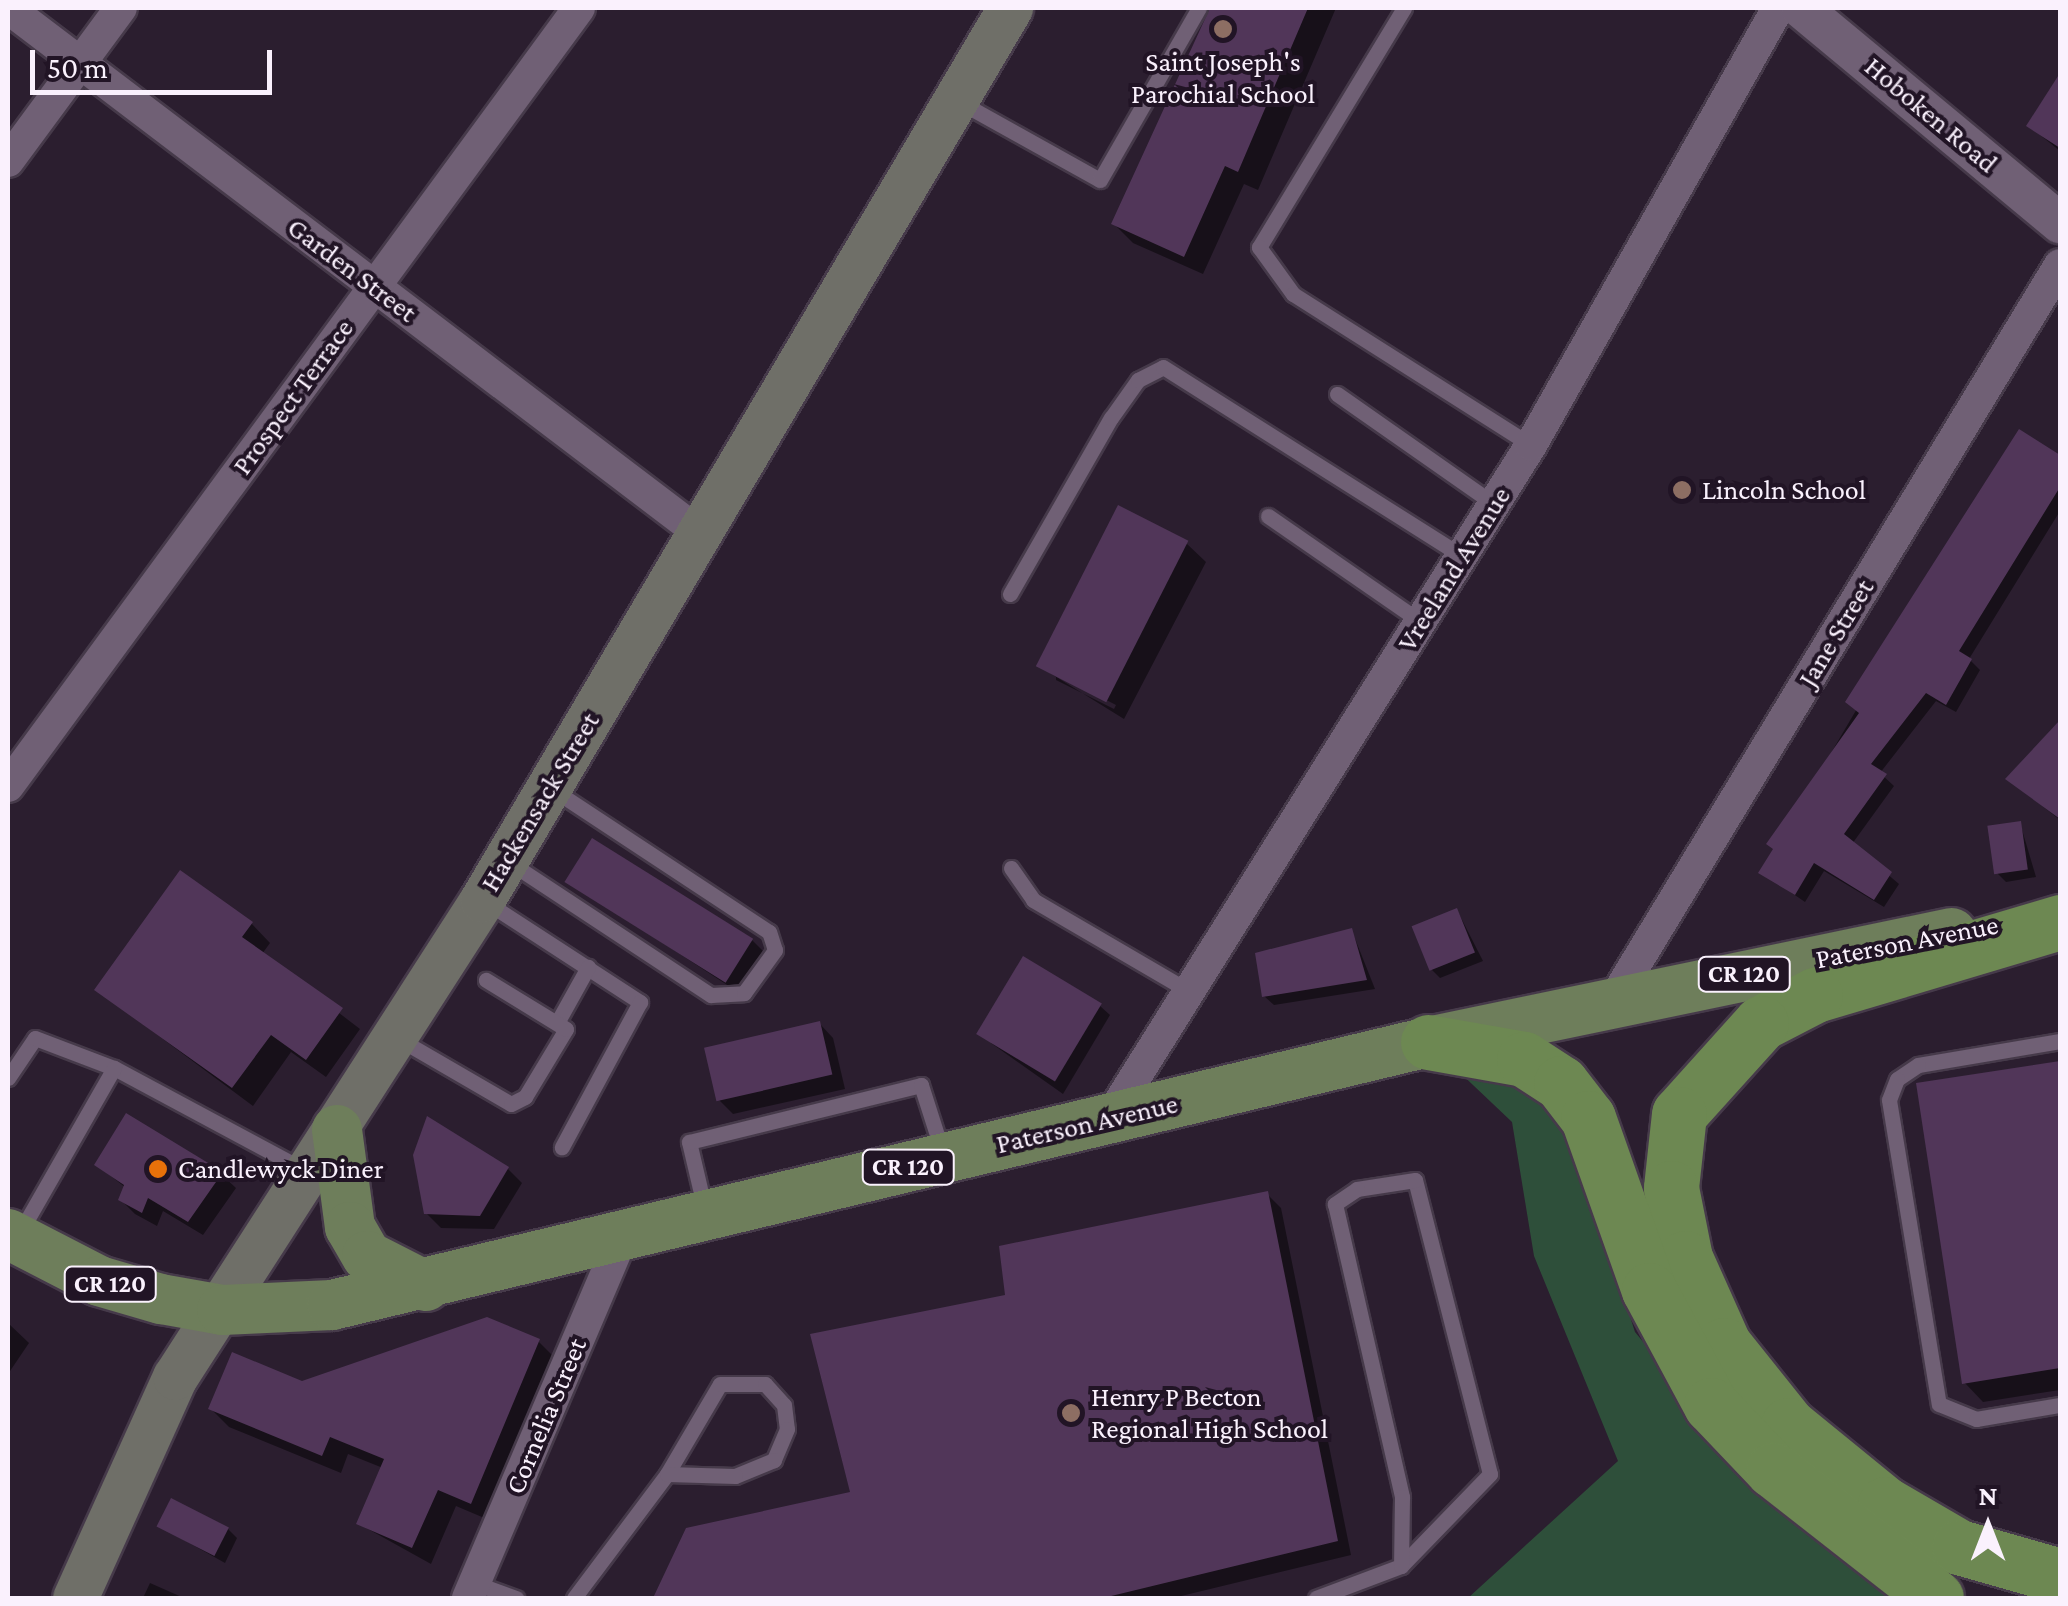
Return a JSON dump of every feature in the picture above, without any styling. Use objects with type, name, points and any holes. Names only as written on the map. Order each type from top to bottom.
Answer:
[{"type":"highway","points":[[2060,922],[1814,995],[1761,1023],[1679,1114],[1671,1188],[1685,1258],[1724,1345],[1788,1425],[1885,1504],[1960,1547],[2060,1576]]},
{"type":"highway","points":[[1428,1042],[1524,1059],[1562,1083],[1588,1118],[1648,1290],[1711,1405],[1773,1470],[1936,1598]]},
{"type":"main road","name":"Hackensack Street","points":[[75,1598],[175,1377],[311,1174],[482,900],[1010,8]]},
{"type":"main road","name":"Paterson Avenue","points":[[11,1237],[98,1281],[222,1310],[332,1306],[1428,1042],[1612,1001],[2060,914]]},
{"type":"main road","points":[[338,1130],[350,1228],[366,1256],[426,1286]]},
{"type":"street","name":"Garden Street","points":[[8,8],[698,532]]},
{"type":"street","points":[[8,161],[121,8]]},
{"type":"street","name":"Prospect Terrace","points":[[8,786],[579,8]]},
{"type":"street","name":"Vreeland Avenue","points":[[1109,1118],[1192,992],[1531,445],[1778,8]]},
{"type":"street","name":"Hoboken Road","points":[[1801,8],[2060,223]]},
{"type":"street","name":"Jane Street","points":[[1612,1001],[2060,266]]},
{"type":"street","name":"Cornelia Street","points":[[472,1591],[623,1234]]},
{"type":"lane","points":[[956,101],[1100,180],[1198,8]]},
{"type":"lane","points":[[1404,8],[1259,247],[1293,294],[1531,445]]},
{"type":"lane","points":[[1010,594],[1111,418],[1138,380],[1163,367],[1462,556]]},
{"type":"lane","points":[[1337,394],[1494,504]]},
{"type":"lane","points":[[1268,516],[1422,622]]},
{"type":"lane","points":[[506,860],[711,995],[744,992],[775,950],[770,932],[550,787]]},
{"type":"lane","points":[[1011,868],[1033,900],[1192,992]]},
{"type":"lane","points":[[482,900],[640,1002],[641,1014],[562,1146]]},
{"type":"lane","points":[[558,1020],[588,967]]},
{"type":"lane","points":[[395,1037],[510,1104],[525,1097],[566,1029],[558,1020],[486,980]]},
{"type":"lane","points":[[8,1078],[35,1038],[114,1068],[311,1174]]},
{"type":"lane","points":[[2060,1041],[1918,1065],[1897,1079],[1889,1100],[1939,1404],[1976,1419],[2060,1405]]},
{"type":"lane","points":[[11,1237],[114,1068]]},
{"type":"lane","points":[[706,1214],[689,1142],[921,1085],[944,1158]]},
{"type":"lane","points":[[1316,1598],[1401,1566],[1490,1474],[1415,1180],[1357,1189],[1335,1204],[1402,1497],[1401,1566]]},
{"type":"lane","points":[[574,1598],[667,1474],[720,1384],[765,1384],[784,1405],[774,1460],[736,1476],[667,1474]]},
{"type":"lane","points":[[472,1591],[516,1598]]},
{"type":"green space","points":[[1454,1067],[1525,1075],[1573,1140],[1635,1332],[1732,1449],[1908,1598],[1468,1598],[1618,1461],[1534,1256],[1512,1122]]},
{"type":"building","points":[[1210,8],[1308,8],[1238,172],[1225,166],[1184,257],[1111,224]]},
{"type":"building","points":[[2060,73],[2060,148],[2026,126]]},
{"type":"building","points":[[2019,429],[2060,455],[2060,487],[1959,651],[1972,659],[1946,705],[1926,693],[1871,764],[1887,774],[1844,834],[1892,872],[1874,900],[1814,863],[1795,895],[1758,873],[1773,849],[1766,844],[1859,713],[1845,702]]},
{"type":"building","points":[[1118,505],[1188,541],[1106,702],[1036,666]]},
{"type":"building","points":[[2060,720],[2060,819],[2005,779]]},
{"type":"building","points":[[2021,821],[2028,870],[1994,874],[1987,826]]},
{"type":"building","points":[[592,838],[753,939],[726,983],[564,882]]},
{"type":"building","points":[[180,870],[253,922],[242,937],[343,1008],[306,1060],[271,1035],[232,1088],[94,990]]},
{"type":"building","points":[[1457,908],[1475,953],[1430,971],[1412,926]]},
{"type":"building","points":[[1352,928],[1367,980],[1262,997],[1255,953]]},
{"type":"building","points":[[1023,956],[1102,1003],[1055,1081],[976,1034]]},
{"type":"building","points":[[820,1021],[832,1075],[716,1101],[704,1048]]},
{"type":"building","points":[[2060,1061],[2060,1368],[1962,1384],[1916,1083]]},
{"type":"building","name":"Candlewyck Diner","points":[[126,1113],[223,1172],[188,1222],[148,1198],[142,1213],[118,1200],[124,1185],[94,1165]]},
{"type":"building","points":[[427,1116],[509,1167],[480,1216],[424,1214],[413,1155]]},
{"type":"building","name":"Henry P Becton Regional High School","points":[[1268,1191],[1338,1541],[1103,1598],[653,1598],[686,1528],[850,1492],[810,1334],[1005,1295],[999,1246]]},
{"type":"building","points":[[487,1317],[540,1339],[471,1504],[438,1490],[412,1548],[356,1524],[384,1459],[330,1437],[322,1456],[208,1409],[232,1352],[302,1381]]},
{"type":"building","points":[[171,1498],[229,1528],[214,1556],[156,1527]]},
{"type":"place","name":"Saint Joseph's Parochial School","points":[[1223,29]]},
{"type":"place","name":"Lincoln School","points":[[1682,490]]},
{"type":"place","name":"Candlewyck Diner","points":[[158,1169]]},
{"type":"place","name":"Henry P Becton Regional High School","points":[[1071,1413]]}]
